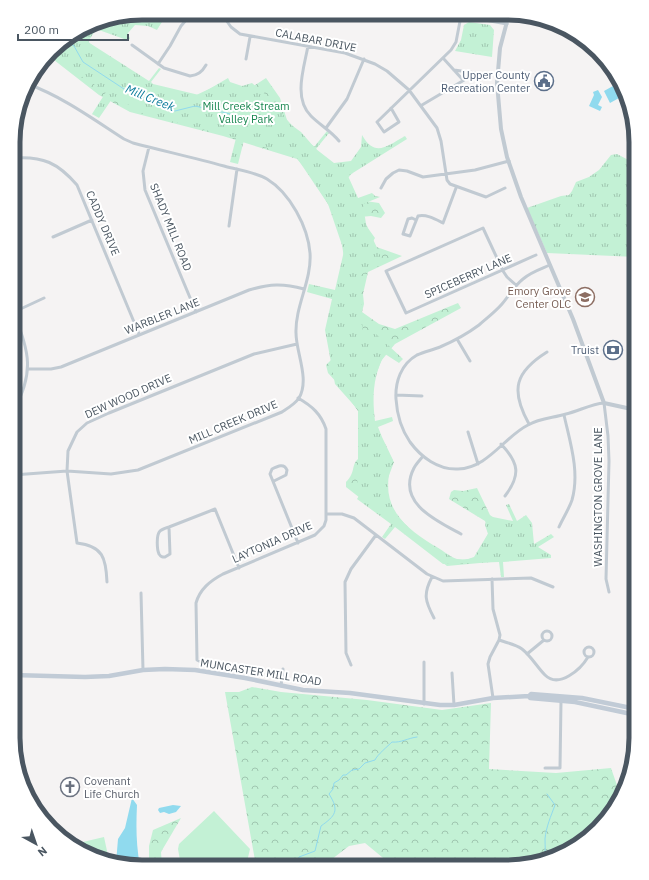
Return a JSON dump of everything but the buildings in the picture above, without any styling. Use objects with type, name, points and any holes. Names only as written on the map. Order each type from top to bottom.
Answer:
[{"type":"main road","name":"MUNCASTER MILL ROAD","points":[[20,675],[92,677],[109,676],[143,670],[195,670],[303,690],[350,694],[424,704],[454,705],[493,698],[529,696],[531,694],[567,696],[628,708]]},
{"type":"main road","name":"MUNCASTER MILL ROAD","points":[[529,696],[530,698],[584,703],[629,713]]},
{"type":"street","points":[[158,64],[186,20]]},
{"type":"street","name":"CALABAR DRIVE","points":[[226,20],[231,27],[240,34],[345,53],[364,59],[387,71],[409,90],[422,105],[439,134],[447,180],[456,188]]},
{"type":"street","points":[[391,108],[399,122],[384,132],[377,122],[391,108],[409,90],[451,50],[456,42],[460,20]]},
{"type":"street","points":[[484,20],[507,24]]},
{"type":"street","name":"WASHINGTON GROVE LANE","points":[[508,20],[500,48],[497,97],[501,129],[509,161],[521,197],[573,319],[604,403],[608,442],[606,579],[609,592]]},
{"type":"street","points":[[246,59],[250,37]]},
{"type":"street","points":[[132,45],[169,71],[190,76],[200,72],[206,65]]},
{"type":"street","points":[[308,46],[301,89],[301,100],[304,108],[309,114],[339,141]]},
{"type":"street","points":[[443,58],[464,80]]},
{"type":"street","points":[[326,128],[347,98],[364,59]]},
{"type":"street","points":[[422,105],[476,72],[454,70]]},
{"type":"street","points":[[34,86],[60,99],[124,139],[149,147],[261,176],[268,179],[281,190],[292,205],[307,236],[310,254],[308,271],[296,324],[297,344],[303,380],[302,390],[298,398]]},
{"type":"street","name":"SHADY MILL ROAD","points":[[149,147],[143,171],[146,190],[196,312]]},
{"type":"street","name":"CADDY DRIVE","points":[[20,158],[37,158],[50,162],[62,169],[77,185],[139,334]]},
{"type":"street","points":[[381,188],[386,179],[399,170],[407,171],[423,177],[475,170],[509,161]]},
{"type":"street","points":[[229,226],[237,169]]},
{"type":"street","points":[[416,220],[412,218],[408,219],[403,234],[410,236],[418,216],[423,215],[444,223],[456,188],[486,197],[505,188]]},
{"type":"street","points":[[52,237],[92,220]]},
{"type":"street","name":"SPICEBERRY LANE","points":[[503,271],[483,228],[386,271],[406,313],[503,271],[536,255]]},
{"type":"street","points":[[550,265],[528,275],[516,285],[501,305],[489,317],[473,329],[457,339],[417,355],[408,361],[396,386],[396,410],[401,425],[414,448],[436,465],[450,469],[465,468],[478,464],[487,458],[512,435],[529,424],[564,415],[597,404],[604,403],[629,408]]},
{"type":"street","points":[[503,271],[516,285]]},
{"type":"street","name":"WARBLER LANE","points":[[28,369],[51,369],[61,367],[139,334],[262,286],[282,284],[304,289]]},
{"type":"street","points":[[20,310],[44,298]]},
{"type":"street","points":[[20,330],[26,348],[28,369],[20,396]]},
{"type":"street","points":[[457,339],[470,362]]},
{"type":"street","name":"DEW WOOD DRIVE","points":[[106,582],[106,567],[104,560],[98,551],[89,545],[77,543],[66,471],[68,451],[77,432],[87,423],[109,413],[254,354],[297,344]]},
{"type":"street","points":[[529,424],[519,403],[518,386],[522,374],[528,366],[547,352]]},
{"type":"street","points":[[396,395],[422,396]]},
{"type":"street","name":"MILL CREEK DRIVE","points":[[20,475],[66,471],[111,474],[138,470],[282,412],[292,405],[298,398]]},
{"type":"street","name":"LAYTONIA DRIVE","points":[[227,675],[227,670],[222,664],[201,662],[197,660],[196,603],[199,595],[212,580],[315,535],[320,531],[326,520],[326,429],[324,422],[315,410],[298,398]]},
{"type":"street","points":[[559,528],[571,501],[576,478],[575,466],[564,415]]},
{"type":"street","points":[[468,432],[478,464]]},
{"type":"street","points":[[501,444],[512,457],[516,470],[515,480],[505,496]]},
{"type":"street","points":[[423,456],[414,468],[411,477],[410,488],[413,498],[419,507],[429,516],[461,534]]},
{"type":"street","points":[[274,481],[286,475],[287,470],[285,467],[281,466],[272,469],[270,474],[298,543]]},
{"type":"street","points":[[169,526],[170,554],[165,557],[159,554],[158,535],[160,531],[169,526],[215,509],[238,568]]},
{"type":"street","points":[[327,514],[342,514],[350,516],[432,577],[443,581],[531,578],[552,587]]},
{"type":"street","points":[[351,665],[346,653],[345,582],[351,569],[376,535]]},
{"type":"street","points":[[432,577],[427,586],[425,596],[427,605],[434,618]]},
{"type":"street","points":[[492,579],[493,609],[500,630],[499,640],[488,664],[493,698]]},
{"type":"street","points":[[141,593],[143,670]]},
{"type":"street","points":[[499,640],[517,646],[527,654],[546,676],[554,679],[568,676],[581,666],[588,657]]},
{"type":"street","points":[[527,654],[544,640]]},
{"type":"street","points":[[424,662],[424,704]]},
{"type":"street","points":[[281,686],[283,669]]},
{"type":"street","points":[[452,673],[454,705]]},
{"type":"street","points":[[545,768],[560,768],[561,700]]},
{"type":"green space","name":"Mill Creek Stream Valley Park","points":[[162,20],[157,30],[148,26],[135,25],[128,33],[130,39],[127,40],[96,29],[88,42],[149,81],[159,68],[161,69],[151,82],[153,84],[199,95],[228,78],[230,82],[242,86],[252,83],[273,101],[290,124],[301,132],[314,147],[327,131],[329,133],[316,149],[334,163],[351,161],[361,147],[362,135],[367,142],[377,148],[387,146],[405,136],[407,139],[348,176],[358,198],[372,193],[375,196],[380,197],[363,204],[366,224],[384,263],[360,275],[363,338],[375,333],[403,359],[399,363],[385,354],[378,370],[374,386],[375,421],[392,417],[393,421],[378,427],[393,460],[389,475],[388,488],[390,500],[401,520],[410,529],[457,559],[476,558],[488,534],[485,525],[488,516],[513,521],[506,505],[509,504],[517,521],[526,515],[532,523],[534,544],[551,534],[554,537],[538,547],[551,555],[551,558],[503,562],[504,577],[501,577],[499,562],[443,564],[395,527],[385,539],[382,537],[391,524],[357,499],[360,494],[357,492],[360,412],[335,384],[325,330],[332,299],[307,292],[309,284],[335,290],[344,251],[328,204],[297,158],[244,140],[238,164],[230,162],[236,138],[144,114],[114,96],[99,118],[92,114],[106,92],[53,58],[61,50],[81,36],[95,29],[103,26],[126,21]]},
{"type":"green space","name":"Mill Creek Stream Valley Park","points":[[163,20],[158,28],[135,23],[127,23],[101,29],[87,38],[90,44],[160,91],[192,97],[224,82],[249,89],[266,78],[280,98],[287,120],[308,142],[315,147],[321,157],[332,165],[353,168],[353,172],[348,178],[339,197],[379,203],[385,213],[381,218],[371,216],[360,217],[375,238],[371,245],[402,256],[368,272],[363,294],[364,304],[362,312],[379,324],[395,329],[458,303],[461,308],[395,344],[381,361],[373,383],[371,425],[394,462],[388,478],[388,496],[393,511],[416,536],[453,559],[465,560],[474,557],[489,532],[485,521],[449,499],[451,492],[454,490],[463,491],[477,488],[490,515],[498,521],[513,560],[447,566],[346,487],[346,482],[358,459],[358,411],[340,386],[328,373],[326,365],[331,360],[344,259],[339,222],[309,173],[297,159],[223,136],[130,112],[99,95],[54,60],[51,60],[68,45],[81,36],[103,26],[126,21]]},
{"type":"green space","points":[[469,22],[490,25],[494,30],[492,57],[455,51],[461,40],[464,25]]},
{"type":"green space","points":[[617,154],[629,160],[629,257],[547,253],[527,208],[561,196],[569,195],[576,182],[589,177],[599,170],[611,155]]},
{"type":"green space","points":[[627,214],[629,214],[629,236]]},
{"type":"green space","points":[[252,687],[281,692],[367,700],[442,710],[491,703],[489,769],[556,773],[611,768],[618,788],[599,819],[588,830],[561,847],[539,856],[507,860],[386,860],[365,843],[349,846],[331,860],[255,860],[225,692],[239,692]]},
{"type":"green space","points":[[214,811],[250,849],[247,860],[180,860],[178,849],[179,844]]},
{"type":"green space","points":[[181,818],[161,852],[162,860],[149,860],[149,846],[153,830]]},
{"type":"green space","points":[[104,837],[108,855],[95,851],[79,843]]},
{"type":"water","points":[[613,86],[619,98],[610,103],[604,91]]},
{"type":"water","points":[[598,90],[602,97],[598,105],[602,107],[600,111],[589,106],[594,95],[593,92]]},
{"type":"water","points":[[132,798],[137,805],[136,820],[139,860],[116,857],[118,839],[125,828]]},
{"type":"water","points":[[173,805],[181,806],[176,812],[169,814],[164,812],[160,813],[158,810],[159,808]]},
{"type":"waterway","name":"Mill Creek","points":[[70,43],[74,46],[83,62],[124,89],[175,111],[195,106],[275,124]]},
{"type":"waterway","points":[[297,860],[299,857],[315,851],[321,826],[333,816],[335,809],[329,794],[333,789],[334,783],[343,775],[346,775],[352,770],[359,769],[365,763],[375,760],[392,742],[417,737]]},
{"type":"waterway","points":[[545,854],[546,830],[555,805],[547,794]]},
{"type":"place","name":"Upper County Recreation Center","points":[[544,81]]},
{"type":"place","name":"Emory Grove Center OLC","points":[[585,297]]},
{"type":"place","name":"Truist","points":[[613,350]]},
{"type":"place","name":"Covenant Life Church","points":[[70,787]]}]
